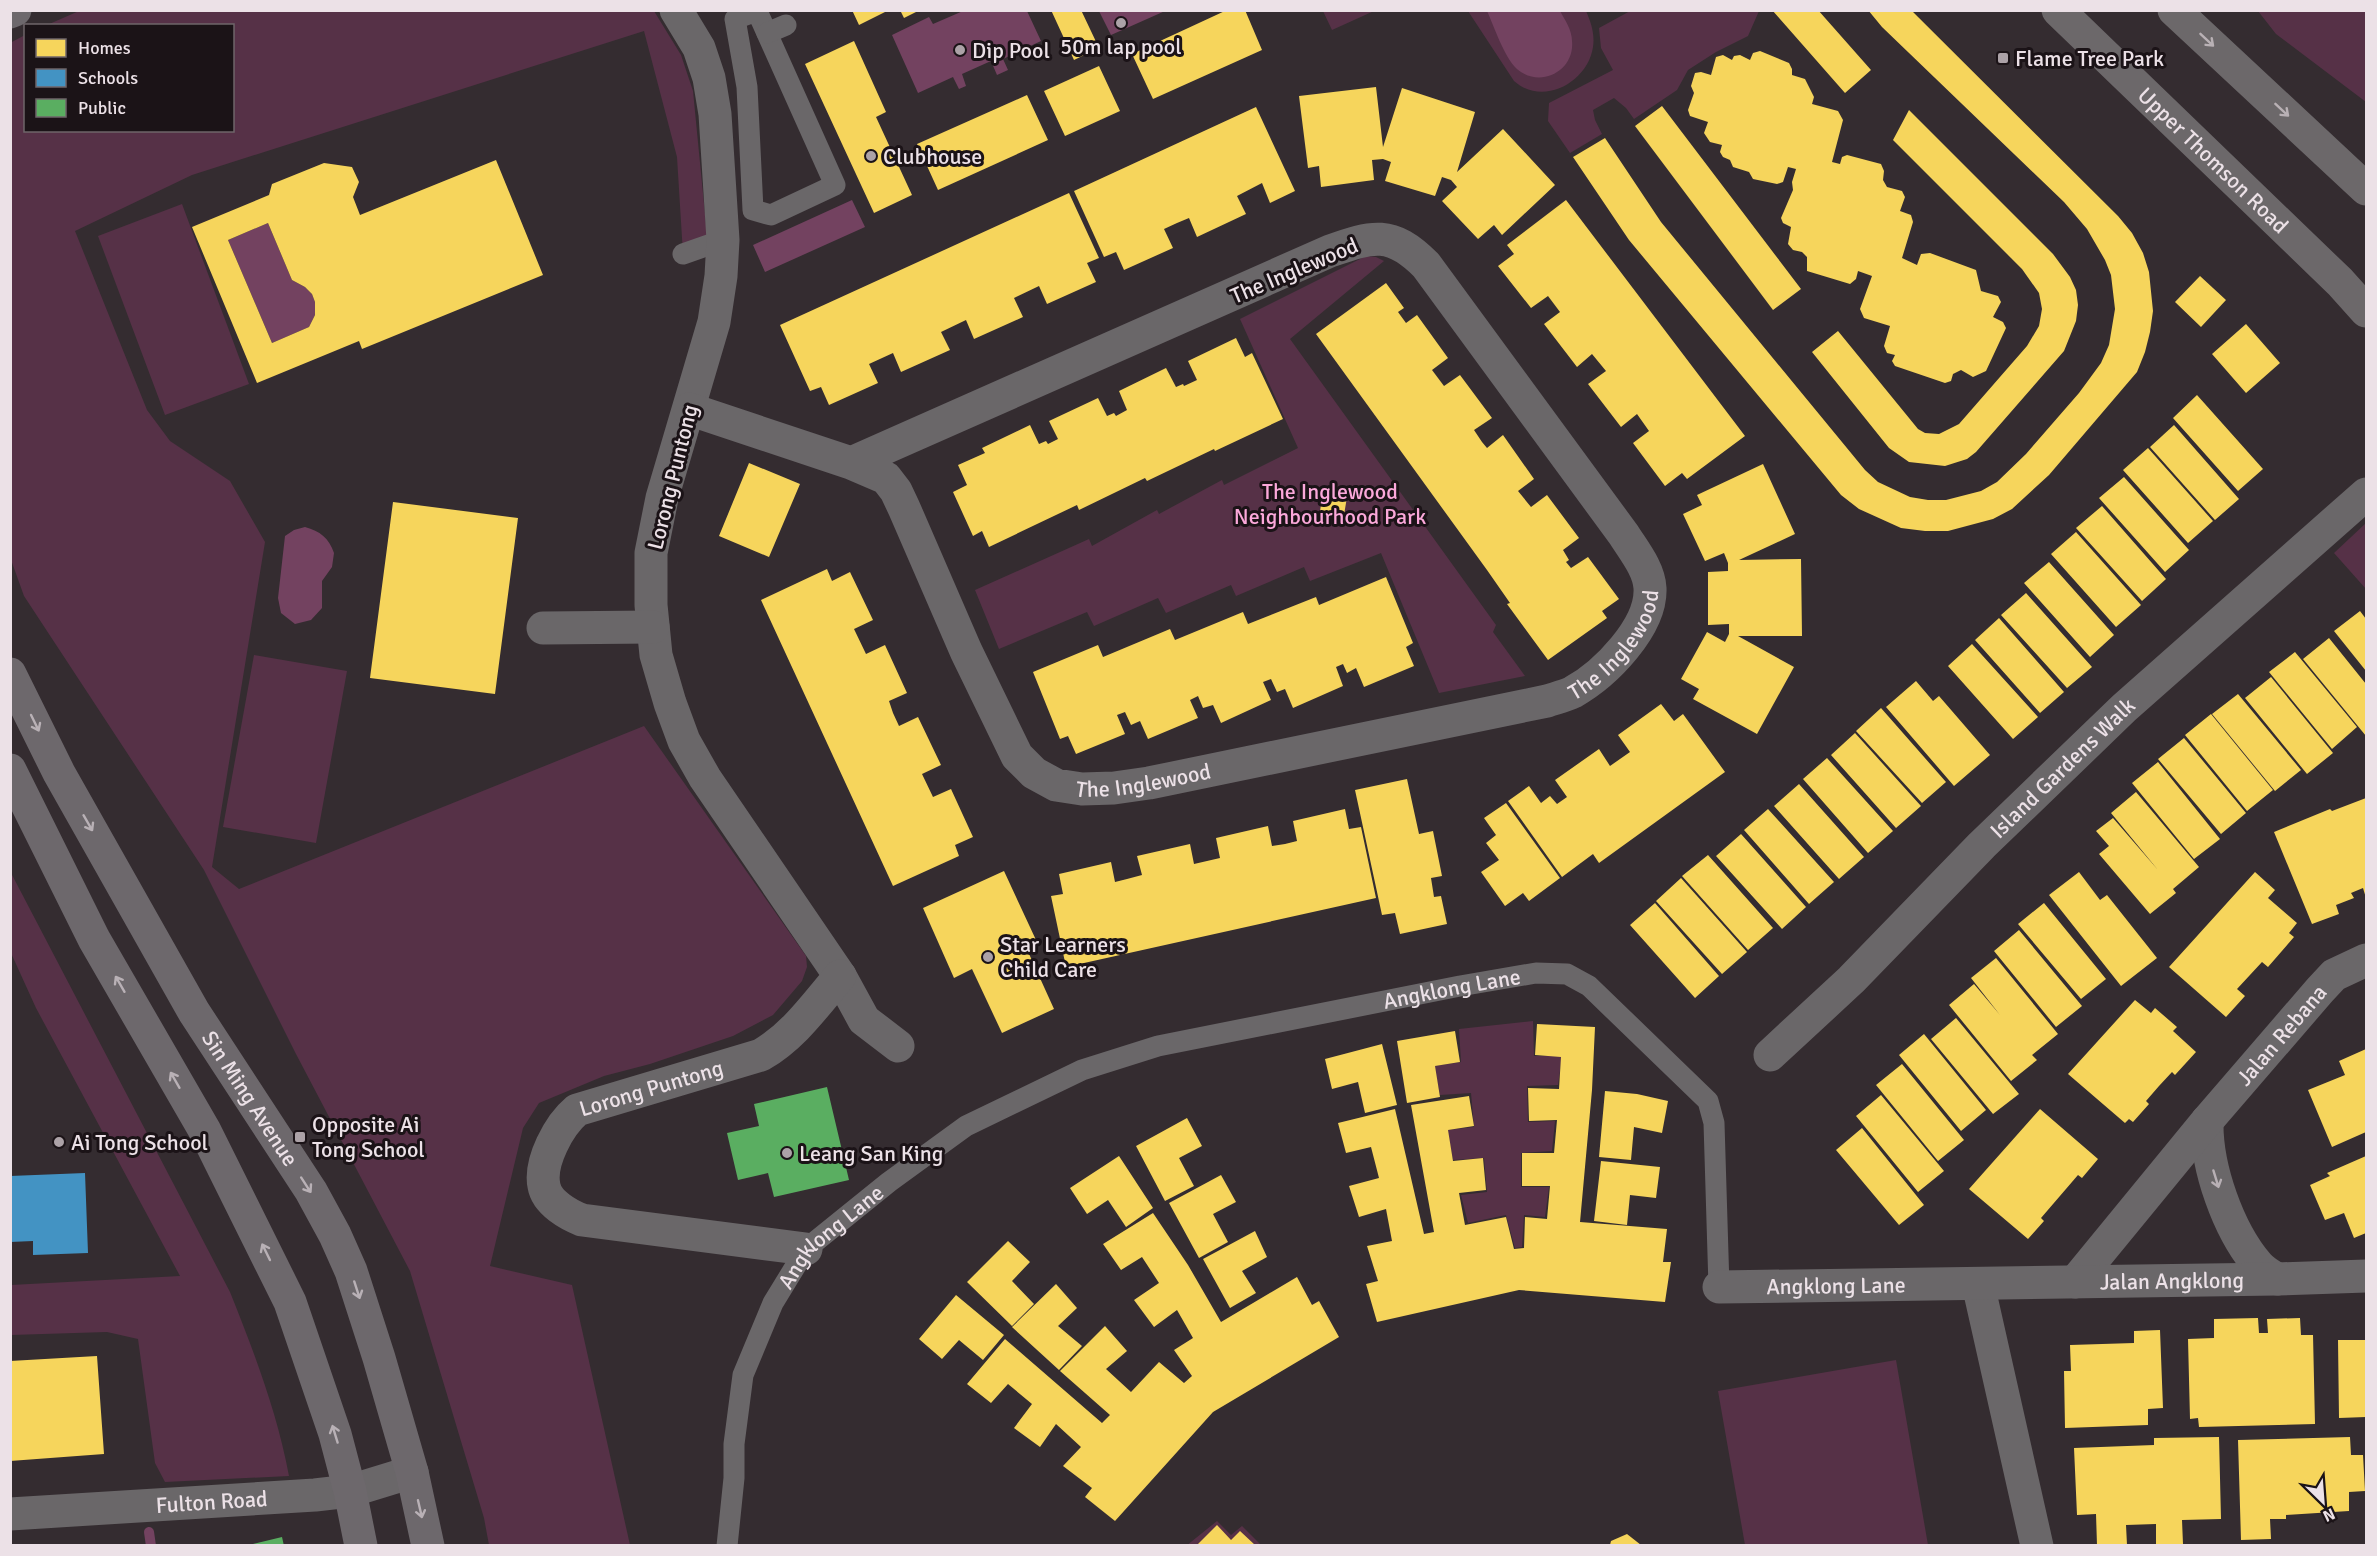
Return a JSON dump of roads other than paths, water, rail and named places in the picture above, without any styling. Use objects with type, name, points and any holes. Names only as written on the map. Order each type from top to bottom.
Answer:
[{"type":"main road","points":[[10,12],[15,10]]},
{"type":"main road","name":"Upper Thomson Road","points":[[2058,10],[2340,282],[2367,311]]},
{"type":"main road","points":[[2174,10],[2367,189]]},
{"type":"main road","name":"Sin Ming Avenue","points":[[10,674],[59,773],[195,1012],[311,1191],[335,1235],[351,1271],[379,1358],[412,1472],[428,1545]]},
{"type":"main road","points":[[10,770],[94,939],[205,1131],[290,1302],[335,1434],[351,1491],[361,1545]]},
{"type":"street","name":"Lorong Puntong","points":[[676,10],[699,48],[709,78],[715,114],[723,240],[721,276],[714,322],[662,498],[651,553],[656,655],[684,741],[705,778],[840,976],[864,1020],[898,1046]]},
{"type":"street","name":"The Inglewood","points":[[689,409],[852,463],[886,478],[896,491],[1004,732],[1023,762],[1034,773],[1056,785],[1082,789],[1114,788],[1149,783],[1547,701],[1572,692],[1602,672],[1629,641],[1648,610],[1650,587],[1645,568],[1624,535],[1426,265],[1409,248],[1384,239],[1361,240],[1330,251],[852,463]]},
{"type":"street","name":"Island Gardens Walk","points":[[1770,1055],[1851,980],[1982,845],[2124,708],[2367,494]]},
{"type":"street","points":[[543,628],[653,627]]},
{"type":"street","name":"Jalan Rebana","points":[[2075,1282],[2207,1121],[2334,975],[2367,960]]},
{"type":"street","name":"Lorong Puntong","points":[[807,1249],[582,1220],[569,1215],[549,1197],[544,1187],[546,1163],[556,1135],[577,1110],[761,1054],[774,1047],[796,1029],[840,976]]},
{"type":"street","points":[[2207,1121],[2207,1144],[2219,1188],[2231,1219],[2247,1250],[2260,1268],[2277,1279]]},
{"type":"street","name":"Jalan Angklong","points":[[1978,1284],[2367,1276]]},
{"type":"street","points":[[1978,1284],[2037,1545]]},
{"type":"street","name":"Angklong Lane","points":[[1719,1287],[1978,1284]]},
{"type":"street","name":"Fulton Road","points":[[10,1514],[315,1495],[351,1491],[412,1472]]},
{"type":"lane","points":[[757,11],[776,29],[835,185],[771,215],[753,210],[746,81],[735,19],[757,11]]},
{"type":"lane","points":[[709,78],[746,81]]},
{"type":"lane","points":[[683,254],[723,240]]},
{"type":"lane","name":"Angklong Lane","points":[[727,1545],[734,1478],[734,1444],[743,1375],[773,1303],[807,1249],[889,1182],[966,1126],[1082,1070],[1158,1046],[1460,986],[1536,973],[1567,974],[1589,986],[1708,1101],[1714,1123],[1719,1287]]},
{"type":"waterway","points":[[149,1532],[151,1546]]},
{"type":"place","name":"50m lap pool","points":[[1121,23]]},
{"type":"place","name":"Dip Pool","points":[[960,50]]},
{"type":"place","name":"Flame Tree Park","points":[[2003,58]]},
{"type":"place","name":"Clubhouse","points":[[871,156]]},
{"type":"place","name":"Star Learners Child Care","points":[[988,957]]},
{"type":"place","name":"Opposite Ai Tong School","points":[[300,1137]]},
{"type":"place","name":"Ai Tong School","points":[[59,1142]]},
{"type":"place","name":"Leang San King","points":[[787,1153]]},
{"type":"park label","name":"The Inglewood Neighbourhood Park","points":[[1330,504]]}]
